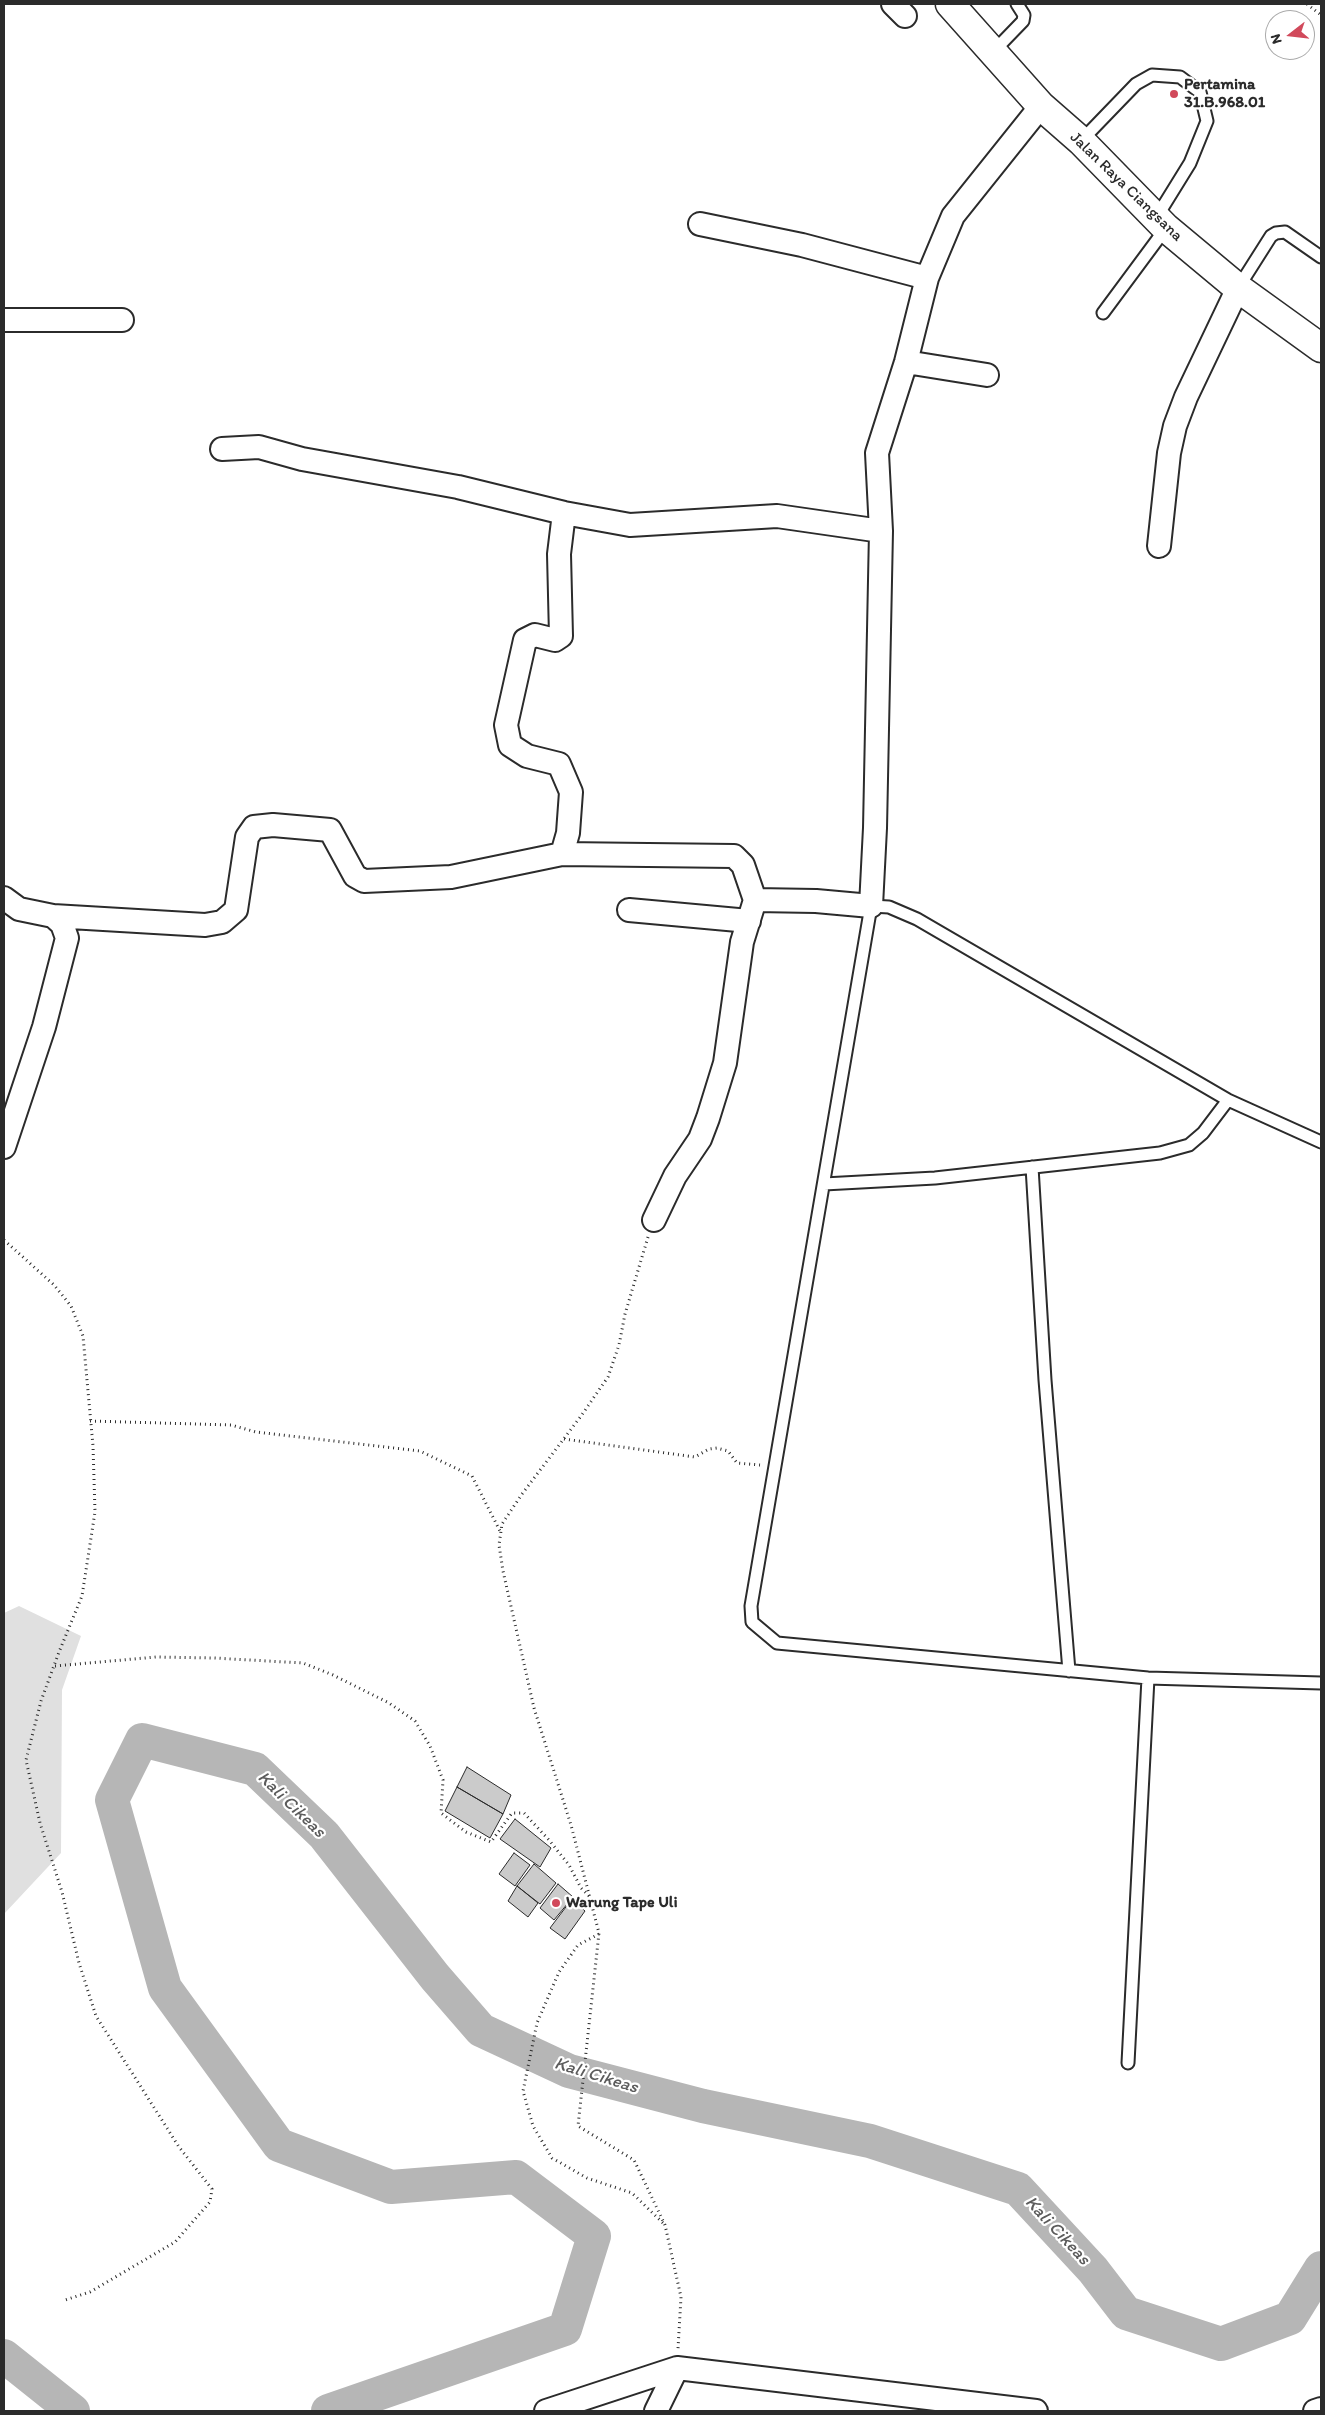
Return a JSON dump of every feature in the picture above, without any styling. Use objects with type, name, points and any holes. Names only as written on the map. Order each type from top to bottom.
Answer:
[{"type":"main road","name":"Jalan Raya Ciangsana","points":[[960,7],[993,52],[1041,106],[1080,141],[1161,223],[1238,288],[1318,339]]},
{"type":"street","points":[[629,910],[752,911],[816,901],[871,906],[875,828],[881,531],[876,453],[906,362],[927,278],[954,216],[1041,106]]},
{"type":"street","points":[[700,224],[802,245],[927,278]]},
{"type":"street","points":[[1159,546],[1169,453],[1175,426],[1186,397],[1238,288]]},
{"type":"street","points":[[4,320],[122,320]]},
{"type":"street","points":[[906,362],[987,375]]},
{"type":"street","points":[[222,449],[259,447],[302,459],[458,487],[564,513],[630,525],[777,516],[881,531]]},
{"type":"street","points":[[562,854],[568,833],[571,792],[559,764],[527,756],[510,745],[506,725],[524,640],[535,635],[555,640],[561,636],[559,554],[564,513]]},
{"type":"street","points":[[4,898],[19,909],[53,916],[205,925],[222,922],[236,910],[247,837],[254,827],[273,824],[330,830],[355,876],[364,881],[451,876],[562,854],[734,856],[744,865],[752,911],[742,942],[725,1063],[700,1139],[675,1176],[654,1220]]},
{"type":"street","points":[[4,1147],[44,1027],[67,938],[62,924],[53,916]]},
{"type":"street","points":[[656,2411],[677,2368]]},
{"type":"street","points":[[546,2411],[677,2368],[1036,2411]]},
{"type":"street","points":[[1315,2411],[1321,2409]]},
{"type":"lane","points":[[993,52],[1023,22],[1024,14],[1017,4]]},
{"type":"lane","points":[[1080,141],[1136,84],[1152,74],[1180,77],[1200,92],[1207,121],[1190,163],[1161,223],[1103,313]]},
{"type":"lane","points":[[1238,288],[1270,236],[1276,232],[1285,232],[1321,257]]},
{"type":"lane","points":[[1321,1142],[1228,1100],[918,919],[894,908],[871,906],[751,1606],[752,1622],[777,1643],[1148,1678],[1321,1683]]},
{"type":"lane","points":[[824,1184],[935,1178],[1160,1153],[1189,1145],[1203,1133],[1228,1100]]},
{"type":"lane","points":[[1032,1167],[1045,1380],[1069,1671]]},
{"type":"lane","points":[[1128,2063],[1148,1678]]},
{"type":"path","points":[[1307,4],[1321,15]]},
{"type":"path","points":[[654,1220],[640,1261],[625,1314],[619,1345],[608,1378],[502,1524],[500,1558],[534,1708],[571,1825],[599,1933],[578,2126],[634,2160],[665,2225],[681,2297],[677,2368]]},
{"type":"path","points":[[4,1240],[54,1285],[72,1306],[83,1336],[90,1421],[95,1512],[82,1596],[41,1701],[26,1760],[40,1824],[62,1892],[79,1963],[96,2016],[179,2147],[212,2189],[210,2202],[175,2242],[90,2292],[65,2300]]},
{"type":"path","points":[[90,1421],[231,1424],[256,1432],[420,1451],[472,1476],[501,1533]]},
{"type":"path","points":[[564,1439],[695,1458],[709,1449],[718,1448],[728,1451],[737,1462],[774,1467]]},
{"type":"path","points":[[54,1666],[156,1657],[303,1663],[361,1688],[389,1703],[415,1721],[430,1746],[443,1780],[441,1813],[466,1832],[491,1842],[512,1813],[524,1813],[549,1840],[569,1866],[580,1888],[590,1898]]},
{"type":"path","points":[[599,1933],[578,1945],[559,1972],[537,2023],[523,2091],[533,2126],[552,2158],[586,2178],[632,2193],[665,2225]]},
{"type":"shaded area","points":[[19,1606],[81,1636],[62,1690],[61,1853],[4,1914],[4,1613]]},
{"type":"building","points":[[467,1767],[511,1795],[503,1814],[457,1787]]},
{"type":"building","points":[[457,1787],[503,1814],[490,1838],[445,1811]]},
{"type":"building","points":[[515,1819],[551,1848],[540,1867],[500,1839]]},
{"type":"building","points":[[514,1853],[530,1865],[515,1886],[499,1874]]},
{"type":"building","points":[[534,1864],[556,1883],[540,1904],[517,1886]]},
{"type":"building","name":"Warung Tape Uli","points":[[558,1884],[573,1897],[554,1920],[540,1908]]},
{"type":"building","points":[[517,1886],[538,1903],[528,1917],[508,1901]]},
{"type":"building","points":[[572,1899],[585,1911],[565,1939],[550,1928]]},
{"type":"waterway","name":"Kali Cikeas","points":[[328,2411],[565,2329],[594,2236],[516,2177],[391,2187],[279,2145],[165,1988],[112,1800],[142,1740],[255,1769],[324,1835],[435,1977],[481,2030],[569,2071],[703,2106],[870,2141],[1018,2189],[1093,2270],[1126,2313],[1221,2344],[1290,2318],[1321,2268]]},
{"type":"waterway","name":"Kali Cikeas","points":[[4,2356],[73,2411]]},
{"type":"place","name":"Pertamina 31.B.968.01","points":[[1174,94]]},
{"type":"place","name":"Warung Tape Uli","points":[[556,1903]]}]
